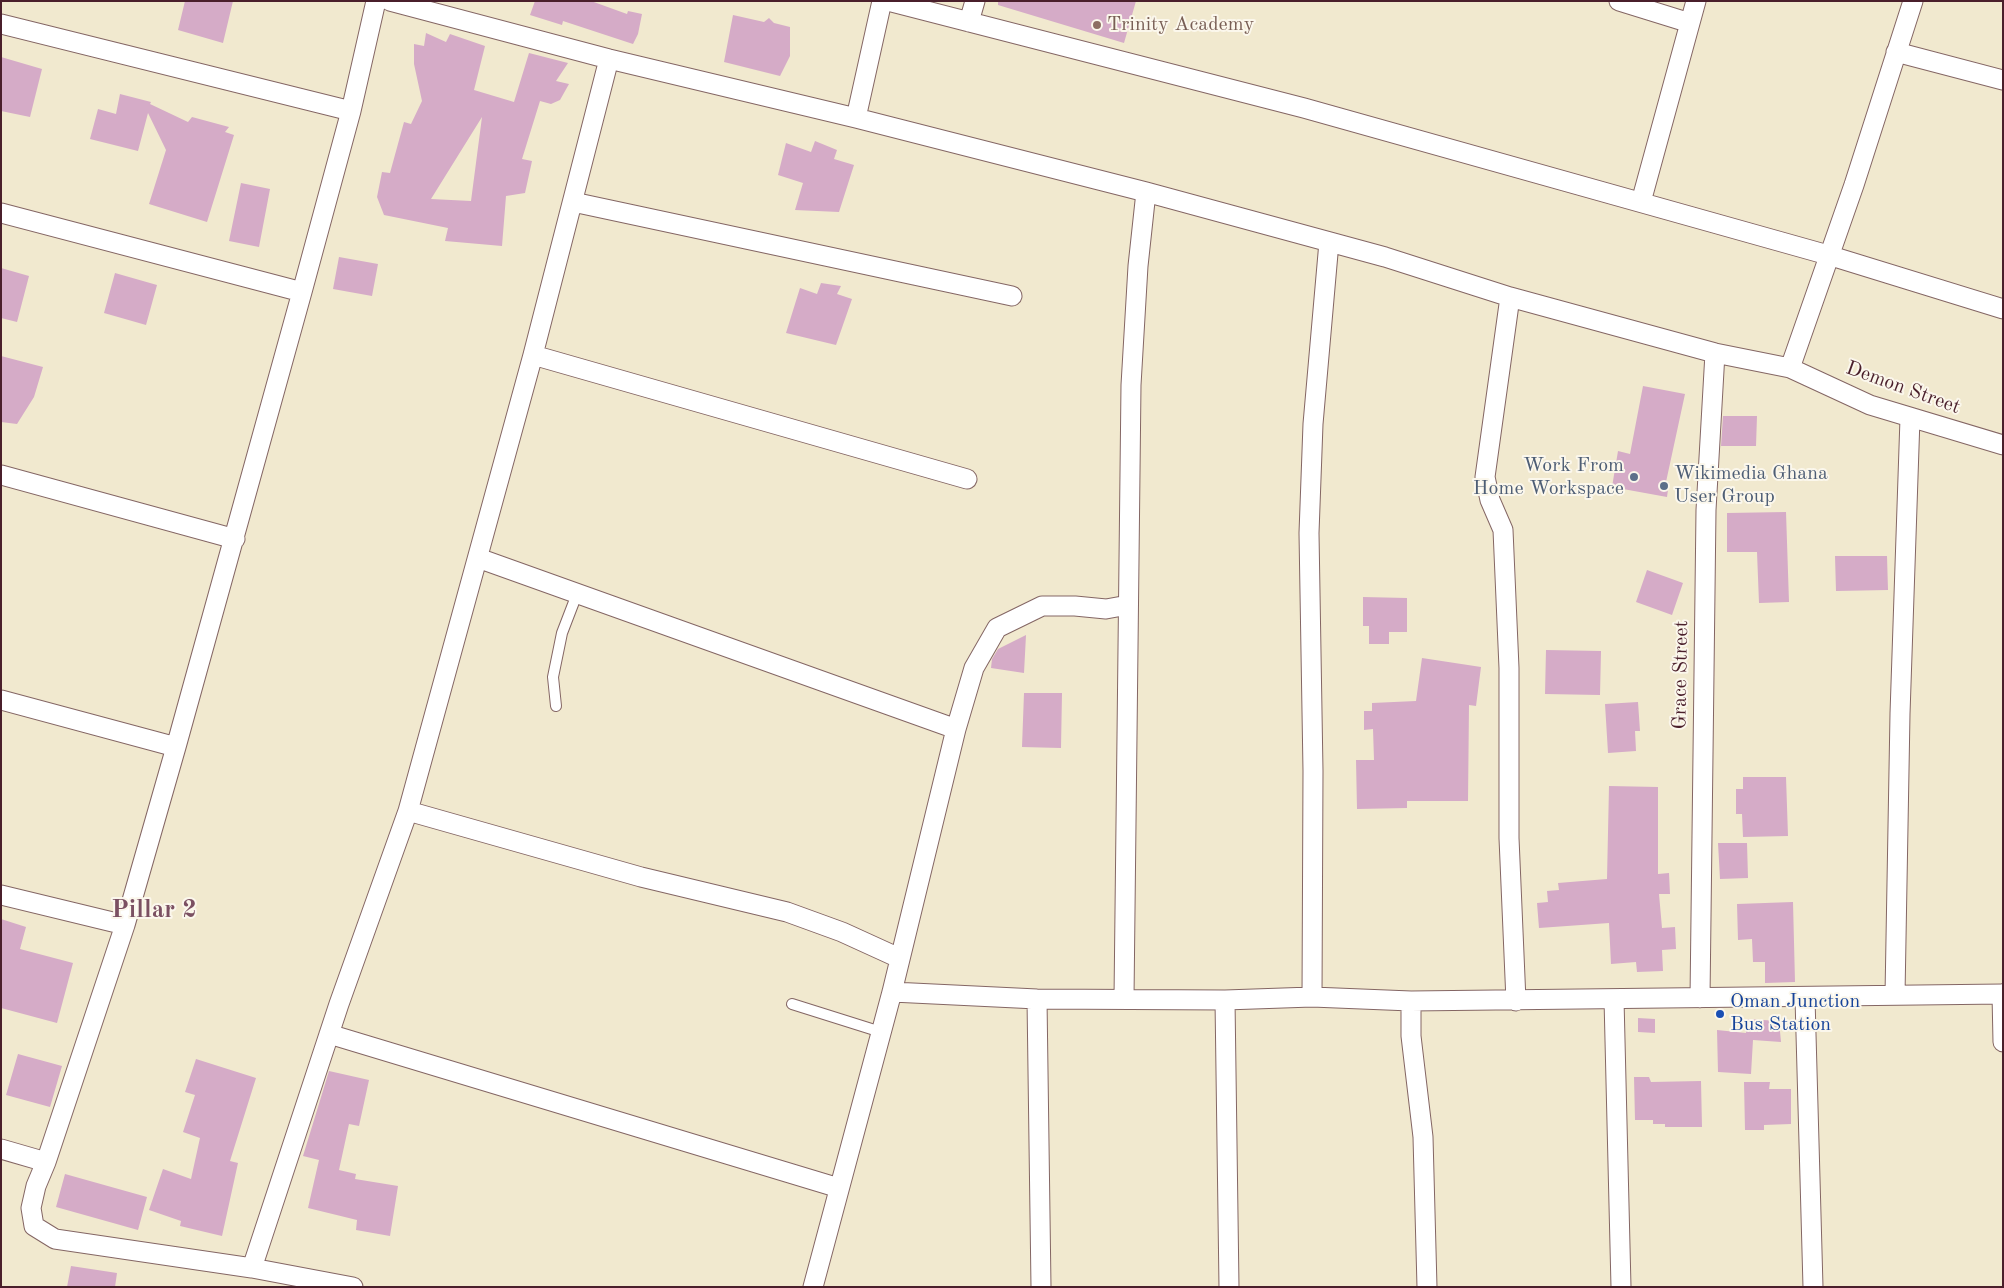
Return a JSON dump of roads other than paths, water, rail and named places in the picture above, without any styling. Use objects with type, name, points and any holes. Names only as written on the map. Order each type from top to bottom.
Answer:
[{"type":"street","points":[[353,1287],[252,1268],[55,1239],[34,1226],[31,1208],[36,1186],[46,1162],[125,925],[176,747],[235,539],[351,111],[376,1]]},
{"type":"street","name":"Demon Street","points":[[390,1],[610,59],[856,118],[1146,192],[1329,242],[1510,297],[1715,353],[1790,368],[1870,405],[2003,445]]},
{"type":"street","points":[[856,118],[882,1]]},
{"type":"street","points":[[888,1],[1304,108],[1828,255],[2003,309]]},
{"type":"street","points":[[969,22],[975,1]]},
{"type":"street","points":[[1619,1],[1690,23]]},
{"type":"street","points":[[1641,202],[1696,1]]},
{"type":"street","points":[[1790,368],[1854,185],[1913,1]]},
{"type":"street","points":[[1,24],[351,111]]},
{"type":"street","points":[[1896,52],[2003,80]]},
{"type":"street","points":[[252,1268],[329,1034],[408,811],[478,558],[610,59]]},
{"type":"street","points":[[1124,998],[1131,385],[1138,275],[1146,192]]},
{"type":"street","points":[[573,202],[1012,296]]},
{"type":"street","points":[[1,213],[302,292]]},
{"type":"street","points":[[1312,997],[1313,771],[1309,533],[1313,424],[1329,242]]},
{"type":"street","points":[[1510,297],[1485,477],[1490,500],[1503,530],[1508,668],[1509,838],[1516,1001]]},
{"type":"street","name":"Grace Street","points":[[1700,998],[1706,510],[1715,353]]},
{"type":"street","points":[[532,355],[966,479]]},
{"type":"street","points":[[1895,995],[1900,704],[1910,418]]},
{"type":"street","points":[[1,476],[235,539]]},
{"type":"street","points":[[478,558],[956,729]]},
{"type":"street","points":[[813,1287],[892,992],[956,729],[974,668],[997,628],[1042,606],[1075,606],[1106,609],[1128,605]]},
{"type":"street","points":[[1,700],[176,747]]},
{"type":"street","points":[[408,811],[641,877],[787,912],[842,932],[899,958]]},
{"type":"street","points":[[1,895],[125,925]]},
{"type":"street","points":[[892,992],[1037,1000],[1124,998],[1224,1000],[1312,997],[1411,1001],[1804,998],[2003,994],[2003,1042]]},
{"type":"street","points":[[1804,998],[1813,1287]]},
{"type":"street","points":[[1614,999],[1621,1287]]},
{"type":"street","points":[[1037,1000],[1041,1287]]},
{"type":"street","points":[[1224,1000],[1229,1287]]},
{"type":"street","points":[[1411,1001],[1412,1036],[1423,1137],[1427,1287]]},
{"type":"street","points":[[329,1034],[839,1188]]},
{"type":"street","points":[[1,1149],[46,1162]]},
{"type":"lane","points":[[556,706],[553,677],[562,633],[577,594]]},
{"type":"lane","points":[[792,1004],[881,1032]]},
{"type":"place","name":"Trinity Academy","points":[[1097,25]]},
{"type":"place","name":"Work From Home Workspace","points":[[1634,477]]},
{"type":"place","name":"Wikimedia Ghana User Group","points":[[1664,486]]},
{"type":"place","name":"Oman Junction Bus Station","points":[[1720,1014]]},
{"type":"district","name":"Pillar 2","points":[[154,910]]}]
